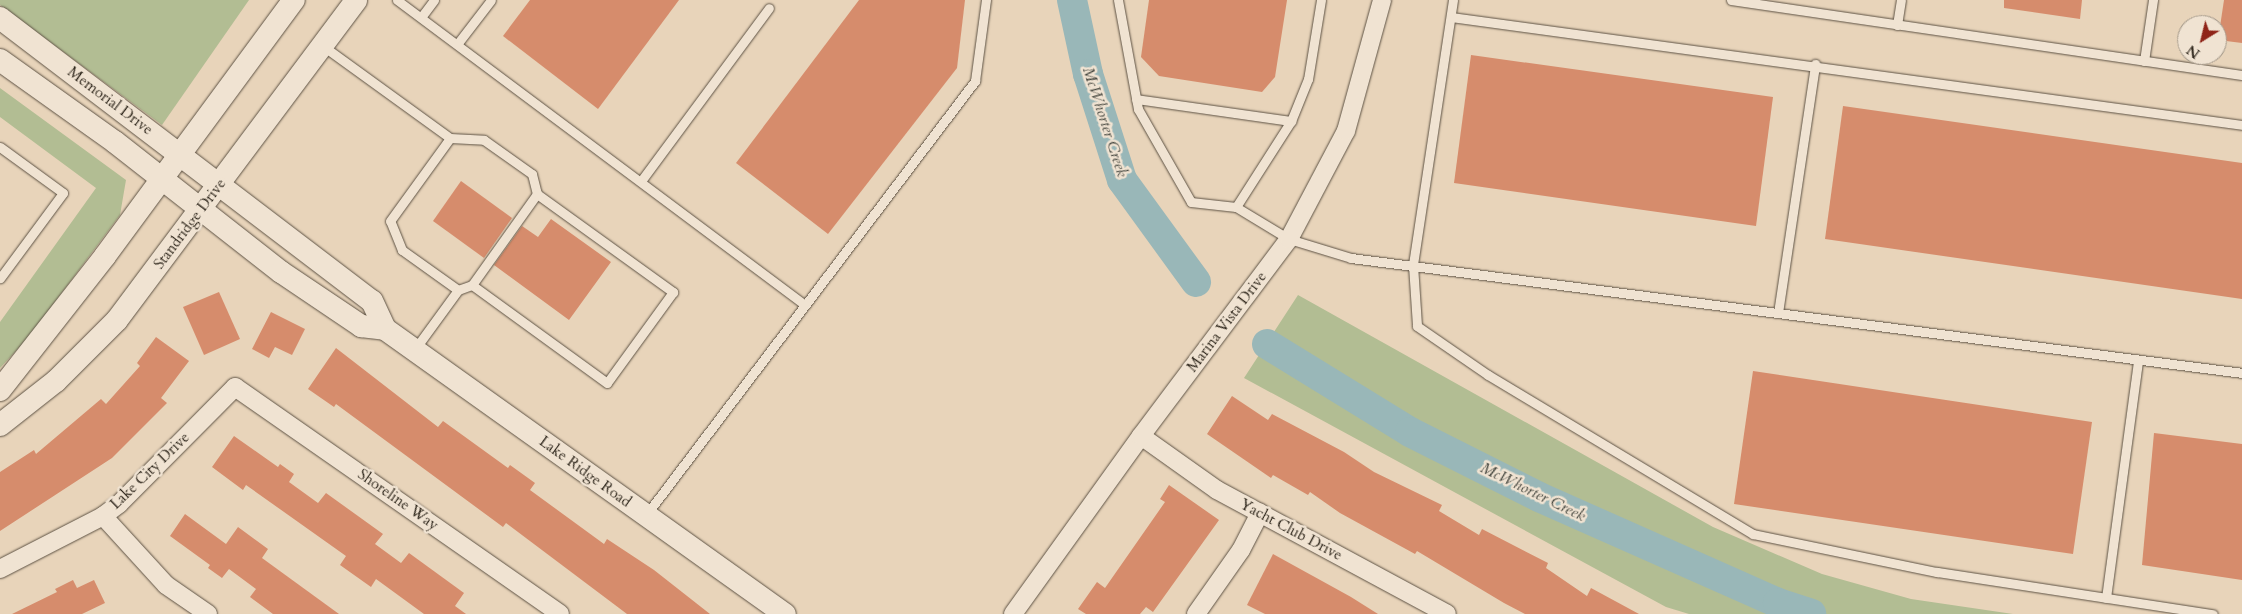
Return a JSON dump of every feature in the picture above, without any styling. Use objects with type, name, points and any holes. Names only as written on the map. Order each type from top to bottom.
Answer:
[{"type":"street","points":[[0,390],[105,256],[179,152],[294,0]]},
{"type":"street","name":"Standridge Drive","points":[[0,425],[56,381],[118,320],[356,0]]},
{"type":"street","name":"Marina Vista Drive","points":[[1013,614],[1140,436],[1289,239],[1346,131],[1382,0]]},
{"type":"street","name":"Memorial Drive","points":[[0,18],[220,184]]},
{"type":"street","name":"Memorial Drive","points":[[0,60],[162,177],[202,209]]},
{"type":"street","points":[[220,184],[372,301],[385,329]]},
{"type":"street","name":"Lake Ridge Road","points":[[202,209],[281,272],[361,326],[385,329],[785,614]]},
{"type":"street","name":"Lake City Drive","points":[[0,569],[103,516],[156,470],[205,415],[235,388]]},
{"type":"street","name":"Shoreline Way","points":[[235,388],[560,614]]},
{"type":"street","name":"Yacht Club Drive","points":[[1140,436],[1217,490],[1446,614]]},
{"type":"street","points":[[1196,614],[1241,550],[1260,513]]},
{"type":"street","points":[[103,516],[166,585],[208,614]]},
{"type":"lane","points":[[397,0],[422,16],[805,305]]},
{"type":"lane","points":[[422,16],[434,0]]},
{"type":"lane","points":[[458,43],[491,0]]},
{"type":"lane","points":[[646,515],[975,82],[986,0]]},
{"type":"lane","points":[[1118,0],[1138,109],[1191,202],[1236,207],[1289,239],[1351,258],[2242,373]]},
{"type":"lane","points":[[1236,207],[1291,121],[1308,79],[1321,0]]},
{"type":"lane","points":[[1454,0],[1412,265],[1418,326],[1488,375],[1753,534],[1937,572],[2213,614]]},
{"type":"lane","points":[[1731,0],[2242,75]]},
{"type":"lane","points":[[1897,25],[1901,0]]},
{"type":"lane","points":[[2144,61],[2153,0]]},
{"type":"lane","points":[[640,181],[769,8]]},
{"type":"lane","points":[[1451,17],[1815,64],[2242,125]]},
{"type":"lane","points":[[322,46],[450,138],[484,140],[532,174],[538,194],[673,292],[607,383],[472,285]]},
{"type":"lane","points":[[1778,313],[1815,64]]},
{"type":"lane","points":[[1136,98],[1291,121]]},
{"type":"lane","points":[[450,138],[390,221],[402,250],[458,290]]},
{"type":"lane","points":[[0,147],[63,193],[0,278]]},
{"type":"lane","points":[[415,350],[458,290],[472,285],[538,194]]},
{"type":"lane","points":[[2106,598],[2138,360]]},
{"type":"green space","points":[[0,0],[249,0],[162,125],[0,5]]},
{"type":"green space","points":[[0,88],[126,180],[120,215],[28,338],[0,368],[0,322],[96,188],[0,117]]},
{"type":"green space","points":[[1298,295],[1713,527],[1822,574],[1911,599],[2013,614],[1689,614],[1666,607],[1244,378]]},
{"type":"building","points":[[530,0],[679,0],[598,109],[503,36]]},
{"type":"building","points":[[859,0],[965,0],[957,68],[828,234],[736,163]]},
{"type":"building","points":[[1149,0],[1287,0],[1275,77],[1262,92],[1159,76],[1141,57]]},
{"type":"building","points":[[2004,0],[2082,0],[2080,19],[2004,8]]},
{"type":"building","points":[[2224,0],[2242,0],[2242,43],[2227,41],[2227,15],[2222,15]]},
{"type":"building","points":[[1471,55],[1773,97],[1756,226],[1454,183]]},
{"type":"building","points":[[1843,106],[2242,163],[2242,299],[1825,239]]},
{"type":"building","points":[[461,181],[512,218],[484,258],[433,221]]},
{"type":"building","points":[[551,219],[611,262],[569,320],[494,265],[522,226],[538,237]]},
{"type":"building","points":[[219,292],[240,339],[204,355],[183,307]]},
{"type":"building","points":[[271,312],[305,329],[292,355],[275,347],[269,358],[252,349]]},
{"type":"building","points":[[156,337],[189,361],[161,398],[167,403],[112,458],[0,531],[0,472],[34,450],[36,454],[101,399],[106,404],[140,366],[137,363]]},
{"type":"building","points":[[336,348],[438,427],[443,421],[508,468],[510,465],[535,483],[530,490],[604,544],[607,539],[654,570],[710,614],[627,614],[506,523],[503,527],[336,404],[334,407],[308,389]]},
{"type":"building","points":[[1753,371],[2092,422],[2073,554],[1734,504]]},
{"type":"building","points":[[1232,396],[1268,420],[1272,414],[1344,452],[1374,472],[1442,505],[1439,511],[1479,535],[1482,529],[1548,563],[1546,568],[1587,596],[1591,588],[1639,614],[1525,614],[1504,603],[1417,551],[1415,554],[1340,513],[1310,492],[1308,495],[1273,475],[1271,478],[1207,434]]},
{"type":"building","points":[[2154,433],[2242,444],[2242,580],[2142,565]]},
{"type":"building","points":[[234,436],[278,467],[280,464],[294,474],[289,482],[318,503],[326,493],[383,534],[375,544],[401,563],[409,553],[464,593],[455,606],[466,614],[424,614],[376,579],[371,587],[340,565],[346,556],[246,485],[243,490],[212,467]]},
{"type":"building","points":[[1169,485],[1219,520],[1153,612],[1146,607],[1140,614],[1086,614],[1078,609],[1097,582],[1105,588],[1165,502],[1160,499]]},
{"type":"building","points":[[185,514],[226,544],[238,527],[268,549],[262,558],[339,614],[273,614],[250,597],[256,589],[229,569],[222,578],[208,568],[210,565],[170,536]]},
{"type":"building","points":[[1273,554],[1378,614],[1265,614],[1247,605]]},
{"type":"building","points":[[73,580],[77,588],[94,580],[105,603],[82,614],[12,614],[57,592],[55,589]]},
{"type":"waterway","name":"McWhorter Creek","points":[[1072,0],[1088,74],[1122,180],[1196,282]]},
{"type":"waterway","name":"McWhorter Creek","points":[[1267,344],[1410,432],[1539,497],[1778,603],[1811,614]]}]
